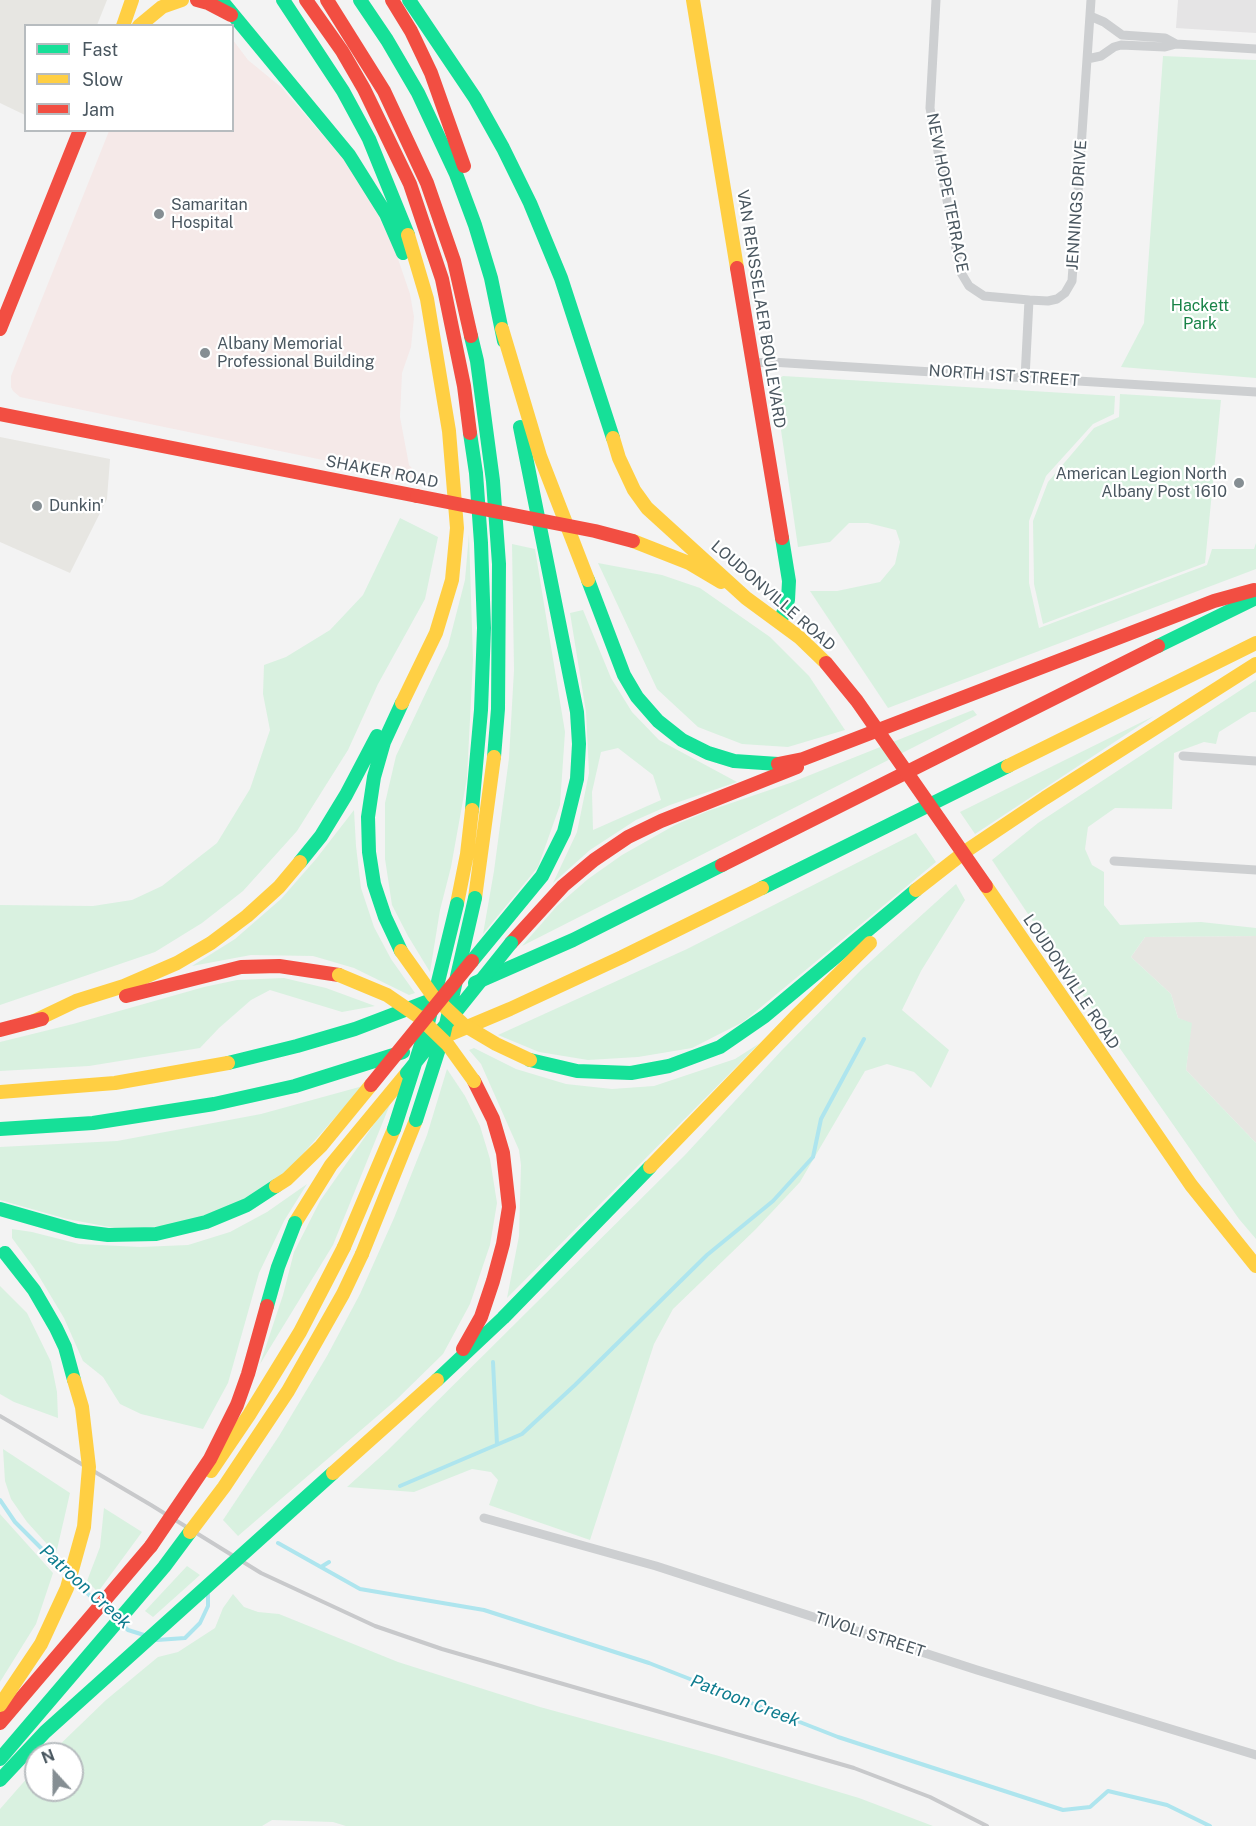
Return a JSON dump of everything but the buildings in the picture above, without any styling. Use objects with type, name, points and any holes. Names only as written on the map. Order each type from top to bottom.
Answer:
[{"type":"main road","points":[[123,24],[126,0]]},
{"type":"main road","points":[[123,24],[132,0]]},
{"type":"main road","points":[[141,24],[162,7],[182,0]]},
{"type":"main road","points":[[197,0],[208,3],[236,18]]},
{"type":"main road","points":[[221,0],[344,148],[373,192],[405,258],[437,357]]},
{"type":"main road","points":[[283,0],[338,82],[383,170],[405,225],[421,276],[437,357],[450,441],[457,528],[453,580],[443,614],[381,751],[374,777],[368,817],[369,852],[374,884],[385,917],[401,951],[433,996],[464,1025],[530,1060],[577,1071],[631,1073],[669,1066],[720,1047],[765,1016],[935,874],[1027,810],[1256,664]]},
{"type":"main road","points":[[0,1724],[98,1611],[202,1485],[249,1415],[300,1332],[344,1247],[394,1129],[428,1023],[467,854],[475,788],[484,628],[476,473],[463,376],[442,279],[410,184],[364,89],[342,51],[306,0]]},
{"type":"main road","points":[[0,1759],[164,1567],[224,1487],[288,1391],[338,1303],[392,1184],[416,1120],[444,1033],[476,898],[491,788],[498,710],[500,630],[495,506],[483,399],[462,292],[431,192],[384,91],[327,0]]},
{"type":"main road","points":[[360,0],[402,65],[432,121],[459,183],[483,253]]},
{"type":"main road","points":[[392,0],[421,51],[439,93],[473,193],[483,253],[502,329],[540,456],[617,661],[630,686],[646,708],[664,727],[682,740],[708,753],[734,761],[780,764],[803,759],[1214,601],[1256,590]]},
{"type":"main road","name":"LOUDONVILLE ROAD","points":[[409,0],[475,98],[530,203],[561,278],[619,458],[640,499],[656,518],[691,546],[746,598],[799,637],[826,663],[857,701],[1185,1177],[1256,1266]]},
{"type":"main road","name":"VAN RENSSELAER BOULEVARD","points":[[693,0],[789,581],[788,600],[780,622]]},
{"type":"main road","points":[[0,329],[79,132]]},
{"type":"main road","points":[[0,1209],[77,1232],[108,1235],[156,1234],[206,1222],[254,1201],[292,1174],[321,1146],[531,891],[550,861],[569,816],[577,779],[579,760],[575,704],[510,382],[502,329]]},
{"type":"main road","name":"SHAKER ROAD","points":[[0,414],[595,531],[633,541],[689,563],[746,598]]},
{"type":"main road","points":[[0,1092],[115,1083],[217,1065],[326,1038],[414,1007],[516,966],[583,935],[784,832],[1256,598]]},
{"type":"main road","points":[[0,1129],[114,1120],[225,1102],[335,1074],[437,1040],[622,957],[1256,643]]},
{"type":"main road","points":[[32,1022],[76,1001],[124,986],[177,963],[229,930],[264,902],[321,836],[346,795],[382,726],[427,652]]},
{"type":"main road","points":[[151,1546],[210,1459],[237,1405],[278,1267],[295,1223],[320,1180],[512,944],[563,886],[594,860],[628,837],[678,814],[784,774],[836,747]]},
{"type":"main road","points":[[0,1780],[45,1732],[503,1318],[840,972],[895,919],[935,874]]},
{"type":"main road","points":[[0,1030],[241,967],[279,966],[339,975],[387,996],[418,1017],[448,1045],[474,1081],[493,1119],[503,1153],[508,1189],[507,1225],[481,1317],[462,1350],[437,1380]]},
{"type":"main road","points":[[0,1705],[41,1644],[67,1588],[84,1527],[89,1467],[82,1407],[64,1347],[45,1307],[2,1251]]},
{"type":"street","name":"NEW HOPE TERRACE","points":[[936,0],[930,108],[960,271],[969,286],[984,296],[1029,300]]},
{"type":"street","name":"JENNINGS DRIVE","points":[[1029,300],[1057,299],[1065,293],[1072,281],[1090,0]]},
{"type":"street","points":[[1090,16],[1104,22],[1122,35],[1165,38],[1176,44]]},
{"type":"street","points":[[1087,59],[1101,56],[1121,45],[1165,47],[1176,44],[1256,49]]},
{"type":"street","points":[[1025,378],[1029,300]]},
{"type":"street","name":"NORTH 1ST STREET","points":[[753,363],[771,362],[1256,392]]},
{"type":"street","points":[[1183,756],[1256,760]]},
{"type":"street","points":[[1114,861],[1256,870]]},
{"type":"street","name":"TIVOLI STREET","points":[[484,1518],[656,1566],[977,1670],[1256,1755]]},
{"type":"shaded area","points":[[0,0],[107,0],[97,24],[24,24],[24,115],[0,103]]},
{"type":"shaded area","points":[[1178,0],[1256,0],[1256,33],[1176,28]]},
{"type":"shaded area","points":[[234,41],[248,60],[281,87],[346,162],[371,200],[396,253],[410,294],[414,317],[411,347],[402,373],[400,417],[409,465],[424,481],[20,397],[11,387],[11,376],[109,132],[234,132]]},
{"type":"shaded area","points":[[0,437],[110,459],[107,499],[70,573],[0,542]]},
{"type":"shaded area","points":[[1256,936],[1256,1143],[1186,1070],[1191,1024],[1178,1018],[1171,994],[1131,957],[1145,937]]},
{"type":"green space","name":"Hackett Park","points":[[1163,56],[1256,60],[1256,378],[1121,367],[1144,323]]},
{"type":"green space","points":[[783,376],[1115,396],[1114,414],[1093,424],[1046,476],[1029,521],[1029,583],[1039,628],[1207,565],[1212,549],[1254,549],[1256,543],[1256,569],[888,708],[810,591],[837,591],[880,582],[895,564],[900,542],[896,530],[868,523],[849,523],[830,542],[798,547],[774,382]]},
{"type":"green space","points":[[1120,394],[1221,400],[1205,563],[1043,624],[1034,584],[1033,521],[1048,482],[1094,428],[1119,417]]},
{"type":"green space","points":[[400,518],[438,537],[425,599],[378,684],[348,750],[297,831],[243,891],[202,923],[155,952],[0,1005],[0,905],[93,906],[132,900],[162,886],[217,843],[250,789],[270,730],[263,694],[264,665],[286,657],[330,630],[363,595]]},
{"type":"green space","points":[[469,534],[473,660],[467,778],[430,972],[392,905],[385,859],[385,803],[396,756],[448,646],[465,580]]},
{"type":"green space","points":[[512,544],[535,549],[565,732],[560,805],[538,867],[483,934],[509,758],[514,670]]},
{"type":"green space","points":[[598,563],[662,575],[700,588],[770,637],[809,676],[845,730],[788,747],[742,744],[698,727],[657,689]]},
{"type":"green space","points":[[583,610],[611,678],[632,712],[659,740],[737,782],[670,805],[636,820],[590,850],[553,883],[577,832],[589,773],[586,712],[570,613]],"holes":[[[618,748],[653,775],[661,800],[593,830],[592,792],[601,752]]]},
{"type":"green space","points":[[1256,680],[1256,712],[1251,712],[1219,732],[1216,744],[1204,742],[1174,753],[1172,809],[1115,808],[1088,827],[1085,849],[1092,865],[1104,872],[1104,905],[1120,925],[1201,922],[1256,928],[1256,936],[1145,937],[1131,957],[1171,994],[1178,1018],[1192,1023],[1186,1070],[1256,1143],[1256,1239],[1239,1219],[1068,974],[992,860],[1038,823]]},
{"type":"green space","points":[[973,710],[977,715],[522,946],[557,906],[588,879],[622,855],[675,825],[708,811],[790,783]]},
{"type":"green space","points":[[1154,716],[975,834],[960,812],[1065,760]]},
{"type":"green space","points":[[354,810],[361,888],[374,927],[391,959],[415,993],[409,995],[354,968],[313,956],[251,955],[192,966],[235,939],[281,899]]},
{"type":"green space","points":[[916,833],[936,862],[743,1022],[692,1048],[638,1057],[588,1060],[539,1052],[498,1035],[687,949]]},
{"type":"green space","points":[[956,884],[965,900],[921,971],[902,1010],[949,1050],[931,1088],[914,1072],[887,1064],[865,1071],[800,1182],[756,1229],[673,1309],[654,1344],[590,1540],[489,1505],[498,1480],[491,1472],[472,1469],[414,1492],[347,1487],[387,1451],[685,1155],[782,1050],[861,970]]},
{"type":"green space","points":[[284,978],[326,988],[375,1006],[342,1012],[270,990],[251,1000],[200,1048],[89,1066],[0,1071],[0,1042],[204,987],[237,980]]},
{"type":"green space","points":[[760,1043],[507,1298],[519,1236],[521,1165],[519,1150],[481,1064],[469,1050],[474,1048],[516,1069],[566,1084],[612,1089],[654,1086],[735,1059]]},
{"type":"green space","points":[[447,1069],[465,1096],[480,1126],[490,1159],[497,1203],[490,1245],[470,1304],[443,1354],[396,1400],[238,1536],[223,1520],[279,1436],[327,1356],[360,1294],[394,1218],[427,1135]]},
{"type":"green space","points":[[363,1086],[286,1173],[243,1202],[182,1225],[120,1229],[67,1219],[0,1200],[0,1147],[117,1141],[261,1114]]},
{"type":"green space","points":[[393,1097],[333,1245],[260,1364],[283,1295],[294,1252],[320,1201]]},
{"type":"green space","points":[[307,1184],[284,1221],[259,1273],[228,1383],[203,1429],[141,1414],[120,1404],[103,1377],[83,1361],[64,1318],[34,1268],[12,1238],[12,1229],[79,1244],[140,1247],[188,1245],[230,1232],[267,1212]]},
{"type":"green space","points":[[0,1286],[27,1313],[51,1362],[57,1392],[58,1418],[14,1402],[0,1394]]},
{"type":"green space","points":[[3,1449],[70,1493],[56,1554],[27,1522],[11,1499],[5,1481]]},
{"type":"green space","points":[[104,1508],[142,1532],[98,1592],[87,1581],[100,1547]]},
{"type":"green space","points":[[0,1514],[53,1573],[36,1624],[0,1682]]},
{"type":"green space","points":[[187,1566],[200,1575],[153,1617],[145,1611]]},
{"type":"green space","points":[[233,1594],[244,1607],[258,1612],[279,1614],[398,1662],[540,1707],[719,1756],[859,1798],[933,1826],[346,1826],[333,1822],[272,1820],[262,1826],[0,1826],[0,1809],[24,1782],[24,1802],[84,1802],[84,1742],[62,1742],[106,1700],[158,1657],[178,1652],[215,1628],[223,1608]]},
{"type":"waterway","points":[[400,1486],[522,1434],[707,1255],[773,1201],[813,1157],[821,1119],[864,1039]]},
{"type":"waterway","points":[[493,1362],[497,1444]]},
{"type":"waterway","name":"Patroon Creek","points":[[0,1500],[15,1522],[66,1573]]},
{"type":"waterway","name":"Patroon Creek","points":[[278,1543],[360,1589],[484,1610],[649,1663],[838,1737],[1063,1810],[1090,1807],[1108,1791],[1167,1805],[1210,1826]]},
{"type":"waterway","points":[[321,1567],[329,1562]]},
{"type":"waterway","name":"Patroon Creek","points":[[75,1582],[98,1603]]},
{"type":"waterway","name":"Patroon Creek","points":[[157,1640],[185,1638],[200,1623],[208,1606],[208,1594]]},
{"type":"waterway","name":"Patroon Creek","points":[[104,1608],[116,1619]]},
{"type":"waterway","name":"Patroon Creek","points":[[122,1624],[128,1630],[144,1635]]},
{"type":"railway","points":[[0,1416],[261,1573],[375,1626],[442,1649],[854,1768],[930,1797],[987,1826]]},
{"type":"traffic: fast","points":[[221,0],[349,155],[386,214],[403,253]]},
{"type":"traffic: fast","points":[[283,0],[343,91],[369,139],[408,235]]},
{"type":"traffic: fast","points":[[360,0],[418,93],[456,174],[491,278],[504,341]]},
{"type":"traffic: fast","points":[[409,0],[475,98],[530,203],[561,278],[613,438]]},
{"type":"traffic: fast","points":[[471,336],[477,361],[493,481],[499,564],[498,709],[494,757]]},
{"type":"traffic: fast","points":[[472,961],[542,876],[564,832],[577,779],[579,744],[577,712],[520,427]]},
{"type":"traffic: fast","points":[[470,433],[476,473],[484,628],[481,710],[472,810]]},
{"type":"traffic: fast","points":[[780,622],[788,600],[789,581],[782,538]]},
{"type":"traffic: fast","points":[[588,580],[624,675],[637,697],[658,721],[682,740],[708,753],[734,761],[778,764]]},
{"type":"traffic: fast","points":[[1158,646],[1256,598]]},
{"type":"traffic: fast","points":[[401,951],[385,917],[374,884],[369,852],[368,817],[374,777],[384,742],[402,703]]},
{"type":"traffic: fast","points":[[300,862],[321,836],[377,736]]},
{"type":"traffic: fast","points":[[762,888],[1008,766]]},
{"type":"traffic: fast","points":[[475,983],[573,940],[722,865]]},
{"type":"traffic: fast","points":[[530,1060],[577,1071],[631,1073],[669,1066],[720,1047],[765,1016],[916,890]]},
{"type":"traffic: fast","points":[[416,1120],[444,1033],[475,898]]},
{"type":"traffic: fast","points":[[394,1129],[428,1023],[457,904]]},
{"type":"traffic: fast","points":[[407,1073],[511,943]]},
{"type":"traffic: fast","points":[[228,1063],[355,1029],[447,994]]},
{"type":"traffic: fast","points":[[0,1129],[93,1123],[214,1104],[295,1086],[403,1052]]},
{"type":"traffic: fast","points":[[437,1380],[503,1318],[650,1167]]},
{"type":"traffic: fast","points":[[0,1209],[77,1231],[108,1235],[156,1234],[206,1222],[247,1205],[276,1186]]},
{"type":"traffic: fast","points":[[267,1306],[278,1267],[295,1223]]},
{"type":"traffic: fast","points":[[5,1253],[34,1290],[56,1328],[65,1347],[74,1380]]},
{"type":"traffic: fast","points":[[0,1780],[45,1732],[333,1473]]},
{"type":"traffic: fast","points":[[0,1759],[164,1567],[190,1532]]},
{"type":"traffic: slow","points":[[124,24],[132,0]]},
{"type":"traffic: slow","points":[[141,24],[162,7],[182,0]]},
{"type":"traffic: slow","points":[[693,0],[737,268]]},
{"type":"traffic: slow","points":[[402,703],[436,633],[452,580],[457,528],[449,431],[427,299],[408,235]]},
{"type":"traffic: slow","points":[[502,329],[540,456],[588,580]]},
{"type":"traffic: slow","points":[[613,438],[619,458],[634,490],[647,508],[746,598],[799,637],[826,663]]},
{"type":"traffic: slow","points":[[633,541],[689,563],[721,582]]},
{"type":"traffic: slow","points":[[1008,766],[1256,643]]},
{"type":"traffic: slow","points":[[916,890],[966,851],[1045,798],[1256,664]]},
{"type":"traffic: slow","points":[[475,898],[494,757]]},
{"type":"traffic: slow","points":[[457,904],[467,854],[472,810]]},
{"type":"traffic: slow","points":[[32,1022],[76,1001],[124,986],[177,963],[211,943],[247,916],[279,887],[300,862]]},
{"type":"traffic: slow","points":[[986,886],[1191,1185],[1256,1266]]},
{"type":"traffic: slow","points":[[429,1043],[510,1009],[622,957],[762,888]]},
{"type":"traffic: slow","points":[[650,1167],[870,943]]},
{"type":"traffic: slow","points":[[401,951],[433,996],[464,1025],[530,1060]]},
{"type":"traffic: slow","points":[[339,975],[387,995],[419,1017],[448,1045],[474,1081]]},
{"type":"traffic: slow","points":[[0,1092],[115,1083],[228,1063]]},
{"type":"traffic: slow","points":[[295,1223],[331,1165],[407,1073]]},
{"type":"traffic: slow","points":[[276,1186],[287,1179],[321,1146],[371,1085]]},
{"type":"traffic: slow","points":[[362,1254],[416,1120]]},
{"type":"traffic: slow","points":[[344,1247],[394,1129]]},
{"type":"traffic: slow","points":[[211,1471],[249,1415],[300,1332],[344,1247]]},
{"type":"traffic: slow","points":[[190,1532],[224,1487],[288,1391],[343,1294],[362,1254]]},
{"type":"traffic: slow","points":[[0,1705],[41,1644],[67,1588],[84,1527],[89,1467],[82,1407],[74,1380]]},
{"type":"traffic: slow","points":[[333,1473],[437,1380]]},
{"type":"traffic: jam","points":[[197,0],[231,15]]},
{"type":"traffic: jam","points":[[306,0],[342,51],[364,89],[410,184],[442,279],[464,386],[470,433]]},
{"type":"traffic: jam","points":[[327,0],[384,91],[427,183],[454,261],[471,336]]},
{"type":"traffic: jam","points":[[392,0],[411,31],[431,73],[464,166]]},
{"type":"traffic: jam","points":[[0,329],[79,132]]},
{"type":"traffic: jam","points":[[737,268],[782,538]]},
{"type":"traffic: jam","points":[[0,414],[417,496]]},
{"type":"traffic: jam","points":[[417,496],[595,531],[633,541]]},
{"type":"traffic: jam","points":[[778,764],[803,759],[1214,601],[1254,590]]},
{"type":"traffic: jam","points":[[722,865],[1158,646]]},
{"type":"traffic: jam","points":[[826,663],[857,701],[986,886]]},
{"type":"traffic: jam","points":[[511,943],[563,886],[594,860],[628,837],[661,821],[797,767]]},
{"type":"traffic: jam","points":[[371,1085],[472,961]]},
{"type":"traffic: jam","points":[[126,996],[241,967],[279,966],[339,975]]},
{"type":"traffic: jam","points":[[0,1030],[42,1019]]},
{"type":"traffic: jam","points":[[463,1349],[481,1317],[493,1281],[503,1244],[509,1207],[503,1153],[493,1119],[474,1081]]},
{"type":"traffic: jam","points":[[151,1546],[210,1459],[237,1405],[267,1306]]},
{"type":"traffic: jam","points":[[0,1723],[151,1546]]},
{"type":"place","name":"Samaritan Hospital","points":[[159,214]]},
{"type":"place","name":"Albany Memorial Professional Building","points":[[205,353]]},
{"type":"place","name":"American Legion North Albany Post 1610","points":[[1239,483]]},
{"type":"place","name":"Dunkin'","points":[[37,506]]}]
